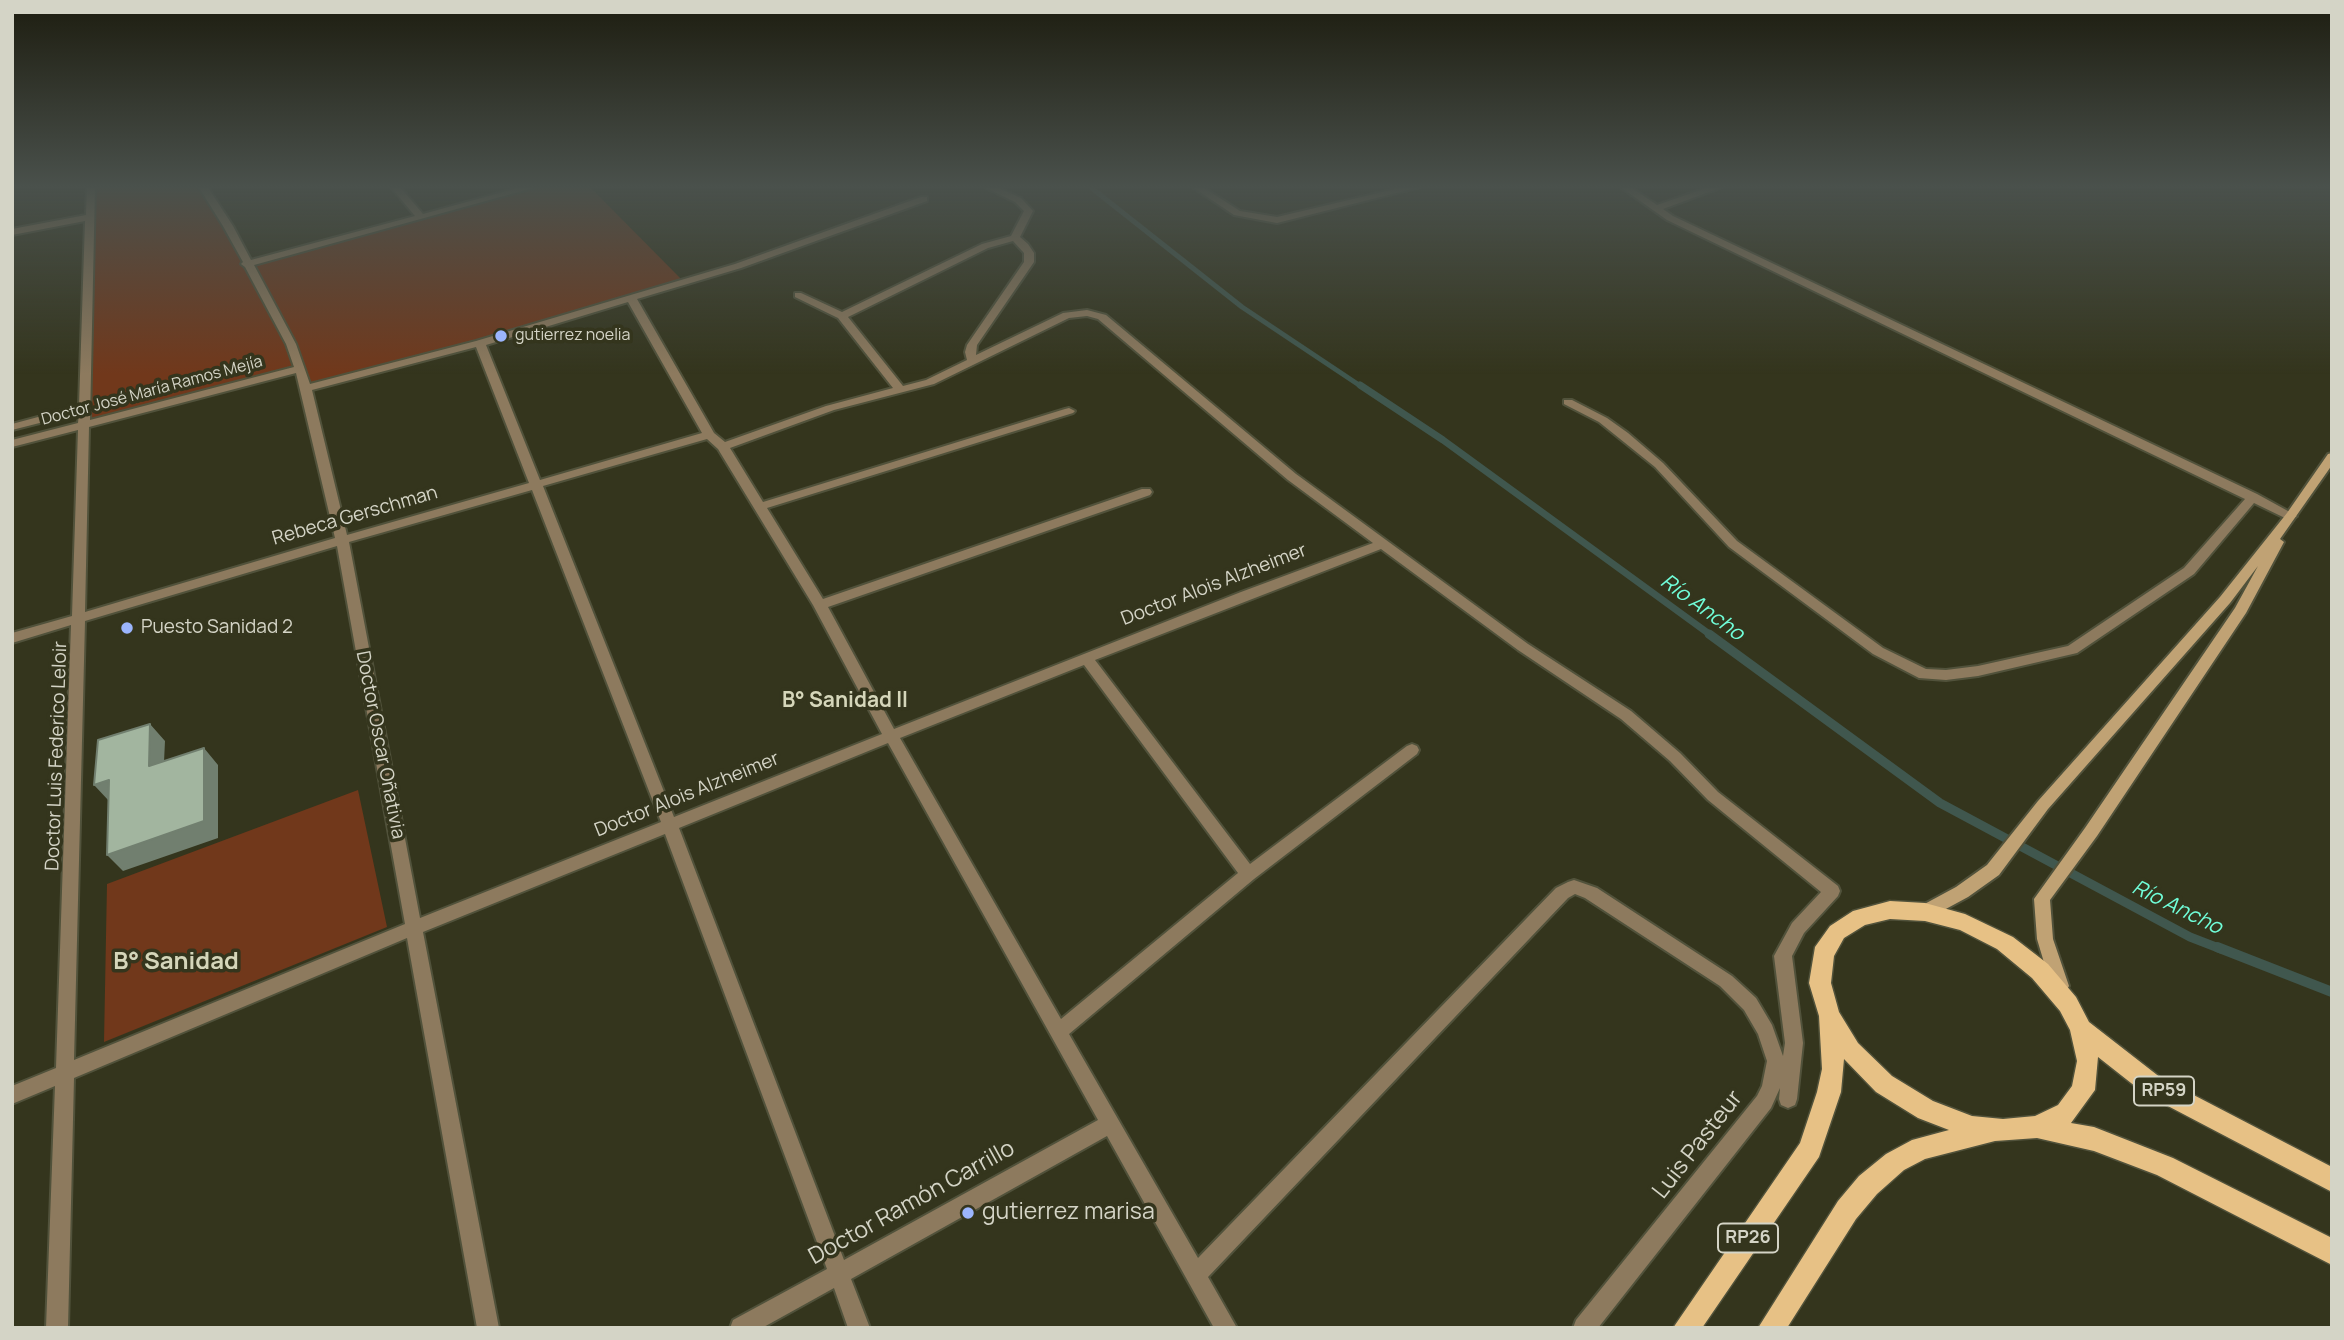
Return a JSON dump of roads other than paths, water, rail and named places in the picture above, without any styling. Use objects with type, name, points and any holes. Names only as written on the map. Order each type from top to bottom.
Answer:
[{"type":"main road","points":[[1925,912],[1962,892],[1993,870],[2043,806],[2225,600],[2291,516],[2332,456]]},
{"type":"main road","points":[[2037,1127],[2066,1113],[2083,1090],[2088,1061],[2081,1029],[2050,962],[2042,899],[2091,832],[2241,610],[2291,516]]},
{"type":"main road","points":[[2003,1130],[1972,1127],[1926,1110],[1884,1084],[1850,1051],[1829,1015],[1820,983],[1824,954],[1837,932],[1860,917],[1890,910],[1925,912],[1965,923],[2005,943],[2040,971],[2068,1004]]},
{"type":"main road","name":"RP26","points":[[1686,1328],[1810,1149],[1829,1092],[1833,1069],[1829,1015]]},
{"type":"main road","name":"RP59","points":[[2081,1029],[2152,1086],[2332,1180]]},
{"type":"main road","points":[[1771,1328],[1847,1210],[1868,1185],[1895,1162],[1921,1148],[2003,1130],[2037,1127],[2094,1139],[2154,1162],[2332,1252]]},
{"type":"street","name":"Doctor Luis Federico Leloir","points":[[57,1328],[89,249]]},
{"type":"street","name":"Doctor Oscar Oñativia","points":[[239,249],[291,344],[300,369],[342,540],[488,1328]]},
{"type":"street","points":[[246,264],[304,249]]},
{"type":"street","points":[[306,388],[480,343],[738,266],[787,249]]},
{"type":"street","points":[[842,316],[980,249]]},
{"type":"street","points":[[973,361],[970,352],[972,345],[1029,262],[1029,253],[1024,249]]},
{"type":"street","points":[[1737,249],[2291,516]]},
{"type":"street","points":[[798,295],[842,316],[900,388]]},
{"type":"street","points":[[631,298],[709,435],[723,447],[820,605],[891,736],[1226,1328]]},
{"type":"street","points":[[723,447],[831,408],[930,382],[1058,319],[1077,314],[1094,314],[1108,322],[1292,477],[1523,647],[1626,715],[1669,751],[1713,796],[1832,891],[1798,928],[1783,956],[1794,1043],[1788,1098]]},
{"type":"street","points":[[480,343],[670,825],[859,1328]]},
{"type":"street","name":"Doctor José María Ramos Mejía","points":[[12,444],[300,369]]},
{"type":"street","points":[[1568,402],[1603,420],[1624,435],[1659,465],[1741,550],[1878,651],[1924,674],[1946,675],[1978,671],[2072,650],[2189,571],[2253,497]]},
{"type":"street","points":[[12,427],[86,408]]},
{"type":"street","points":[[761,506],[1069,411]]},
{"type":"street","name":"Rebeca Gerschman","points":[[12,638],[709,435]]},
{"type":"street","points":[[820,605],[1146,492]]},
{"type":"street","name":"Doctor Alois Alzheimer","points":[[12,1095],[414,928],[891,736],[1382,544]]},
{"type":"street","points":[[1087,658],[1248,874]]},
{"type":"street","points":[[1058,1032],[1248,874],[1412,750]]},
{"type":"street","name":"Luis Pasteur","points":[[1196,1275],[1562,893],[1574,887],[1591,894],[1726,981],[1750,1004],[1766,1031],[1776,1061],[1771,1087],[1764,1102],[1584,1328]]},
{"type":"street","name":"Doctor Ramón Carrillo","points":[[741,1328],[1110,1124]]},
{"type":"waterway","name":"Río Ancho","points":[[1168,249],[1242,307],[1362,387]]},
{"type":"waterway","name":"Río Ancho","points":[[1360,385],[1443,440],[1712,636]]},
{"type":"waterway","name":"Río Ancho","points":[[1709,634],[1940,803],[2190,937],[2221,949]]},
{"type":"waterway","name":"Río Ancho","points":[[2217,947],[2332,992]]},
{"type":"place","name":"gutierrez noelia","points":[[501,336]]},
{"type":"place","name":"Puesto Sanidad 2","points":[[127,628]]},
{"type":"place","name":"gutierrez marisa","points":[[968,1213]]},
{"type":"district","name":"B° Sanidad II","points":[[845,701]]},
{"type":"district","name":"B° Sanidad","points":[[176,962]]}]
